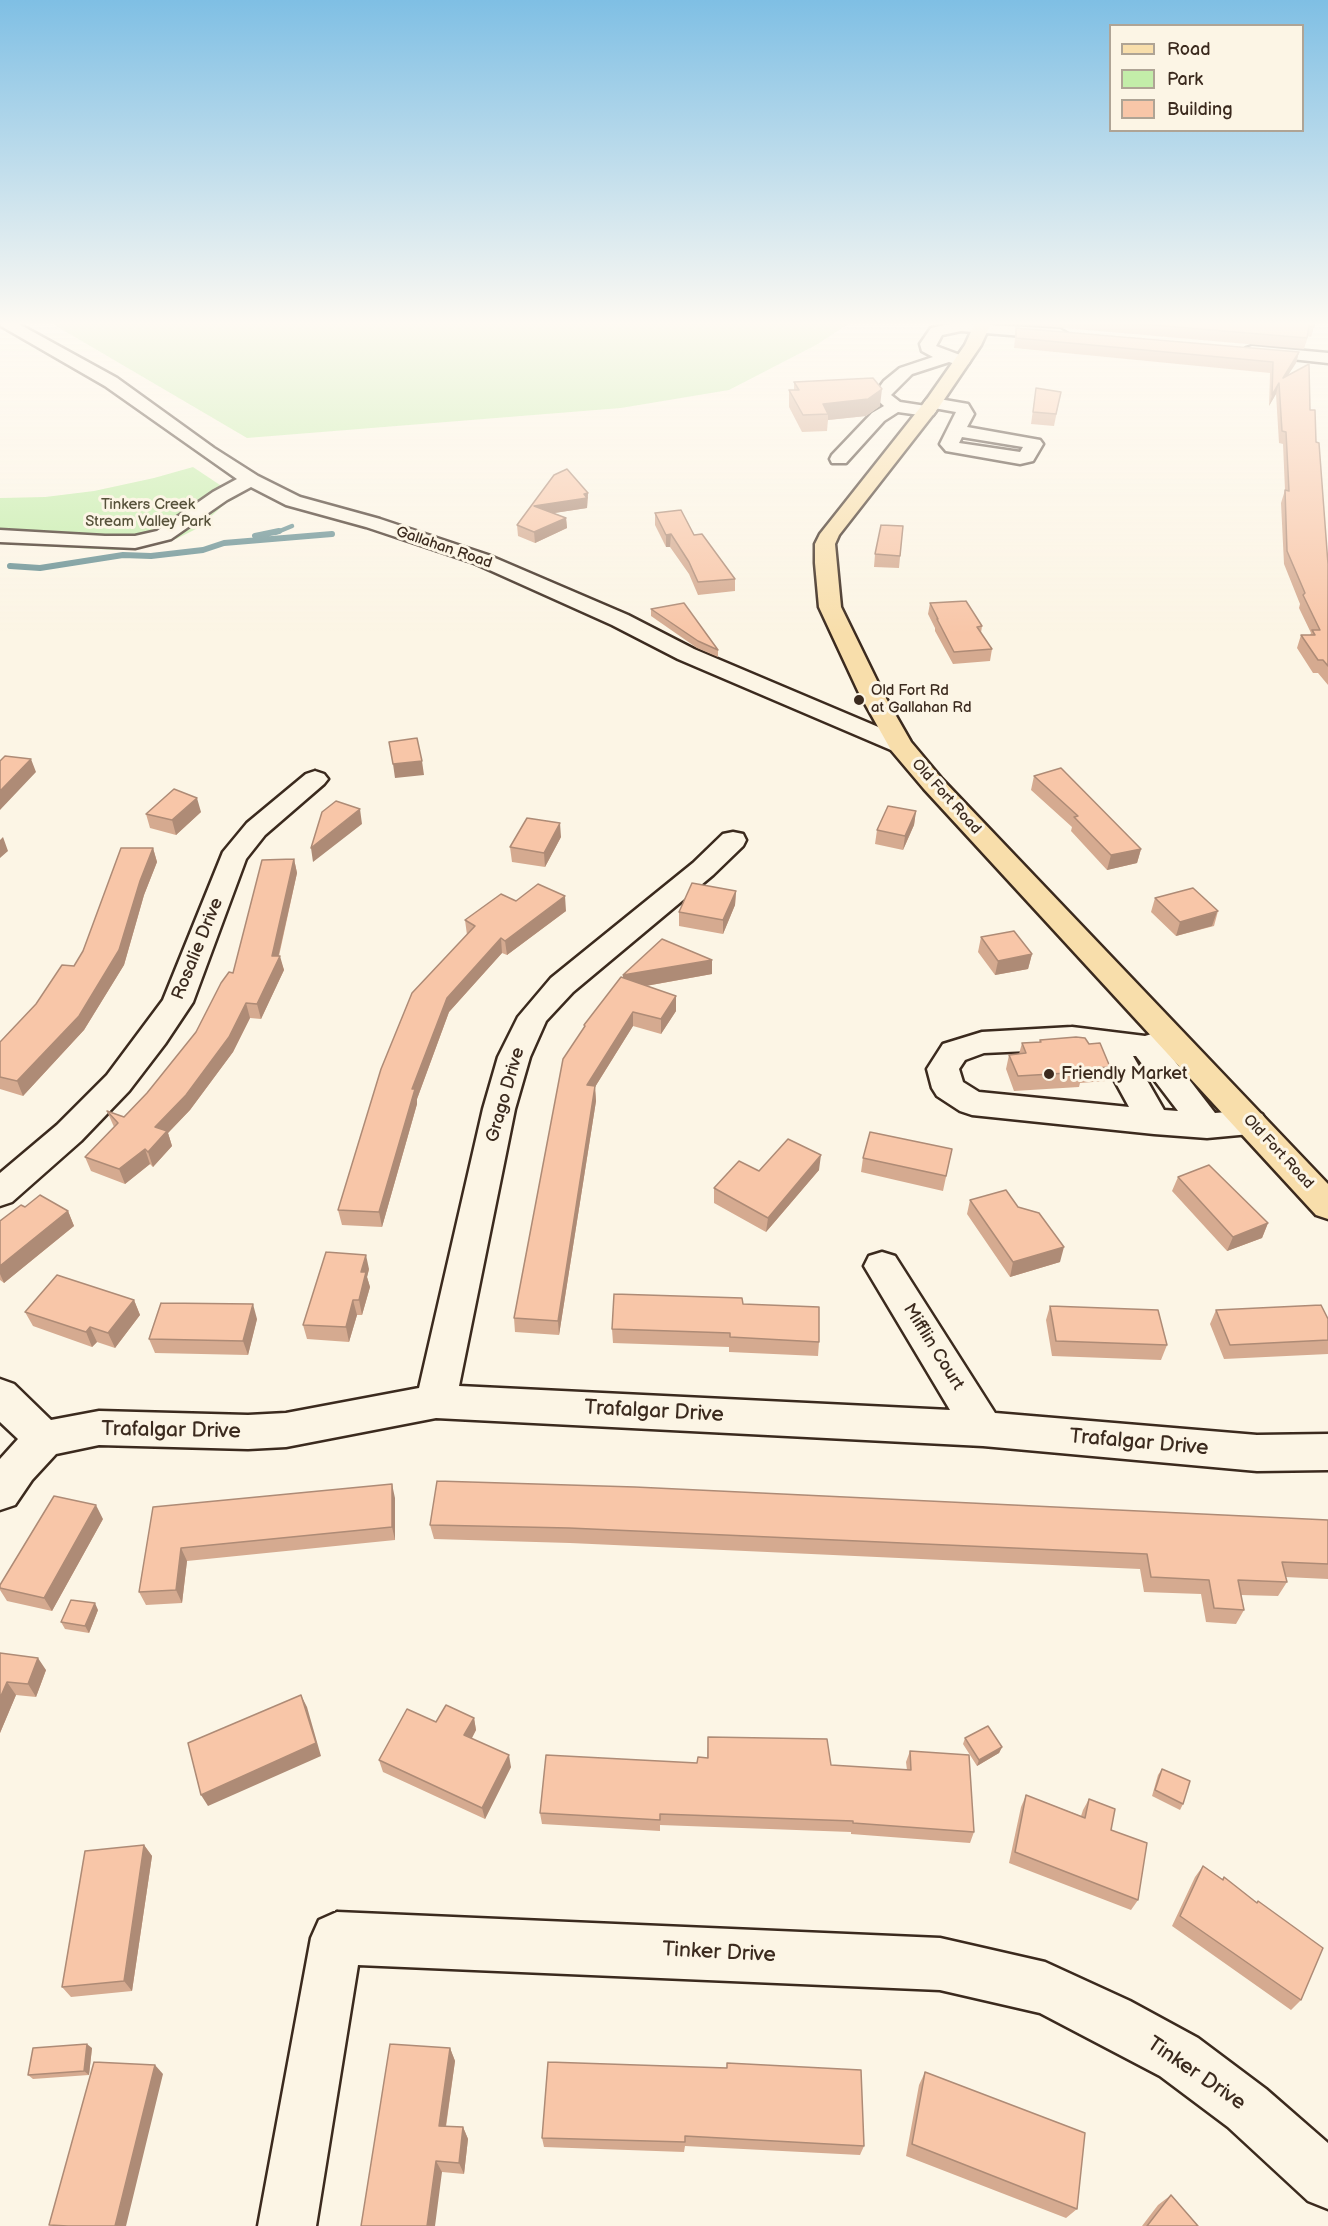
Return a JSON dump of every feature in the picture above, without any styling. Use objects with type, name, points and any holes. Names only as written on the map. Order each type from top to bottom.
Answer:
[{"type":"main road","name":"Old Fort Road","points":[[914,427],[847,510],[825,544],[830,608],[871,693],[900,745],[1158,1043],[1250,1122],[1328,1206]]},
{"type":"street","name":"Gallahan Road","points":[[175,427],[251,480],[293,501],[373,523],[481,559],[620,620],[686,654],[900,745]]},
{"type":"street","points":[[839,459],[871,427]]},
{"type":"street","points":[[956,430],[1034,444],[1026,457],[1020,458],[952,447],[949,444],[956,430],[958,427]]},
{"type":"street","points":[[984,453],[995,436]]},
{"type":"street","points":[[0,536],[135,542],[164,535],[220,496],[251,480]]},
{"type":"street","name":"Rosalie Drive","points":[[0,1193],[69,1133],[118,1083],[154,1037],[178,1002],[233,858],[256,829],[315,779]]},
{"type":"street","name":"Grago Drive","points":[[436,1401],[499,1108],[514,1057],[533,1017],[562,985],[703,869],[733,840]]},
{"type":"street","points":[[1207,1126],[1158,1043],[1110,1043],[1072,1038],[982,1043],[954,1052],[943,1068],[948,1088],[972,1103],[1207,1126],[1250,1122]]},
{"type":"street","points":[[1110,1043],[1154,1122]]},
{"type":"street","name":"Mifflin Court","points":[[882,1266],[983,1429]]},
{"type":"street","points":[[0,1395],[44,1438],[18,1467],[0,1492]]},
{"type":"street","name":"Trafalgar Drive","points":[[44,1438],[99,1428],[248,1432],[286,1430],[436,1401],[983,1429],[1246,1452],[1328,1452]]},
{"type":"street","name":"Tinker Drive","points":[[287,2226],[337,1938],[940,1964],[1045,1988],[1179,2057],[1248,2108],[1328,2181]]},
{"type":"green space","points":[[228,427],[386,427],[247,438]]},
{"type":"green space","name":"Tinkers Creek Stream Valley Park","points":[[193,467],[238,497],[226,503],[198,528],[176,539],[117,550],[0,544],[0,498],[45,497],[94,491]]},
{"type":"building","points":[[1282,427],[1316,427],[1316,442],[1319,443],[1328,564],[1328,666],[1323,660],[1318,660],[1301,635],[1315,635],[1312,630],[1320,630],[1303,595],[1305,593],[1287,551],[1285,490],[1289,491],[1286,432],[1282,431]]},
{"type":"building","points":[[567,469],[588,493],[584,494],[587,498],[534,506],[566,518],[534,532],[517,525],[554,475]]},
{"type":"building","points":[[681,510],[694,535],[702,534],[735,579],[698,582],[689,562],[671,534],[666,535],[655,513]]},
{"type":"building","points":[[881,525],[903,526],[900,556],[875,554]]},
{"type":"building","points":[[966,601],[982,626],[977,627],[992,649],[954,652],[930,603]]},
{"type":"building","points":[[684,603],[718,650],[698,641],[651,609]]},
{"type":"building","points":[[417,738],[422,761],[393,764],[389,742]]},
{"type":"building","points":[[5,756],[31,759],[0,791],[0,761]]},
{"type":"building","points":[[1061,768],[1141,849],[1111,855],[1074,817],[1078,816],[1034,776]]},
{"type":"building","points":[[174,789],[197,798],[172,820],[146,814]]},
{"type":"building","points":[[336,801],[360,809],[311,848],[322,812]]},
{"type":"building","points":[[888,806],[916,811],[905,836],[877,830]]},
{"type":"building","points":[[527,818],[560,823],[544,853],[510,847]]},
{"type":"building","points":[[121,848],[153,848],[140,881],[119,950],[79,1016],[17,1081],[0,1077],[0,1042],[36,1004],[62,965],[74,966],[83,951]]},
{"type":"building","points":[[294,859],[272,956],[280,956],[257,1004],[246,1003],[229,1037],[186,1095],[155,1127],[167,1131],[148,1152],[145,1149],[119,1169],[85,1157],[118,1123],[107,1111],[124,1117],[147,1093],[196,1032],[221,983],[229,972],[233,973],[262,860]]},
{"type":"building","points":[[692,883],[736,891],[723,920],[679,912]]},
{"type":"building","points":[[538,884],[565,896],[505,941],[501,938],[447,998],[412,1089],[415,1089],[379,1212],[338,1210],[381,1069],[412,993],[475,926],[465,920],[501,894],[516,901]]},
{"type":"building","points":[[1193,888],[1218,911],[1180,922],[1155,898]]},
{"type":"building","points":[[1014,931],[1032,954],[998,961],[981,937]]},
{"type":"building","points":[[662,939],[712,960],[623,975]]},
{"type":"building","points":[[621,977],[676,996],[661,1019],[633,1012],[587,1085],[595,1086],[558,1321],[514,1318],[563,1059],[584,1025]]},
{"type":"building","points":[[1085,1038],[1089,1044],[1100,1043],[1110,1067],[1082,1069],[1084,1072],[1018,1076],[1009,1055],[1026,1053],[1022,1043]]},
{"type":"building","points":[[870,1132],[952,1149],[946,1176],[863,1158]]},
{"type":"building","points":[[788,1139],[821,1155],[768,1218],[714,1188],[739,1161],[759,1171]]},
{"type":"building","points":[[1209,1165],[1268,1223],[1233,1237],[1178,1177]]},
{"type":"building","points":[[1006,1190],[1018,1207],[1039,1213],[1064,1247],[1013,1262],[970,1200]]},
{"type":"building","points":[[40,1195],[68,1211],[0,1266],[0,1221],[21,1205],[25,1207]]},
{"type":"building","points":[[326,1252],[366,1255],[361,1272],[366,1272],[359,1300],[353,1300],[346,1327],[303,1325]]},
{"type":"building","points":[[57,1275],[134,1300],[108,1333],[90,1327],[86,1332],[25,1312]]},
{"type":"building","points":[[614,1294],[742,1298],[743,1304],[819,1307],[819,1342],[730,1337],[730,1333],[612,1329]]},
{"type":"building","points":[[161,1303],[253,1304],[243,1341],[149,1339]]},
{"type":"building","points":[[1321,1305],[1328,1319],[1328,1340],[1230,1345],[1216,1310]]},
{"type":"building","points":[[1050,1306],[1158,1310],[1167,1345],[1056,1341]]},
{"type":"building","points":[[437,1481],[635,1487],[1328,1520],[1328,1564],[1282,1562],[1287,1582],[1238,1580],[1244,1610],[1214,1608],[1209,1580],[1151,1577],[1147,1554],[569,1528],[430,1525]]},
{"type":"building","points":[[392,1484],[392,1527],[181,1548],[176,1590],[139,1592],[153,1507]]},
{"type":"building","points":[[54,1496],[96,1505],[44,1598],[0,1588],[0,1585]]},
{"type":"building","points":[[71,1600],[95,1603],[85,1626],[61,1622]]},
{"type":"building","points":[[0,1653],[38,1658],[28,1684],[7,1682],[0,1698]]},
{"type":"building","points":[[301,1695],[316,1743],[201,1795],[188,1743]]},
{"type":"building","points":[[446,1705],[474,1718],[464,1735],[509,1755],[482,1808],[379,1760],[407,1709],[436,1722]]},
{"type":"building","points":[[988,1726],[1002,1747],[979,1760],[965,1738]]},
{"type":"building","points":[[708,1737],[827,1739],[831,1765],[911,1770],[910,1751],[969,1755],[974,1832],[853,1823],[853,1821],[660,1814],[660,1820],[540,1813],[546,1755],[697,1763],[698,1757],[708,1758]]},
{"type":"building","points":[[1162,1769],[1190,1781],[1183,1804],[1155,1790]]},
{"type":"building","points":[[1026,1795],[1085,1818],[1089,1799],[1115,1809],[1111,1830],[1147,1843],[1138,1900],[1015,1852]]},
{"type":"building","points":[[144,1845],[124,1981],[62,1987],[85,1851]]},
{"type":"building","points":[[1203,1866],[1223,1880],[1224,1877],[1257,1903],[1258,1901],[1323,1948],[1301,2000],[1180,1916]]},
{"type":"building","points":[[87,2044],[84,2071],[28,2075],[33,2048]]},
{"type":"building","points":[[390,2044],[450,2048],[439,2126],[463,2127],[459,2163],[436,2161],[427,2226],[361,2226]]},
{"type":"building","points":[[94,2062],[155,2065],[115,2226],[49,2225]]},
{"type":"building","points":[[548,2062],[727,2068],[727,2063],[861,2070],[864,2146],[685,2136],[685,2142],[542,2138]]},
{"type":"building","points":[[925,2072],[1085,2133],[1077,2209],[912,2144]]},
{"type":"building","points":[[1171,2195],[1198,2226],[1147,2226]]},
{"type":"waterway","points":[[275,533],[292,526]]},
{"type":"waterway","points":[[255,536],[279,531]]},
{"type":"waterway","points":[[10,566],[40,568],[123,555],[151,556],[203,550],[224,543],[332,534]]},
{"type":"place","name":"Old Fort Rd at Gallahan Rd","points":[[859,700]]},
{"type":"place","name":"Friendly Market","points":[[1049,1074]]}]
